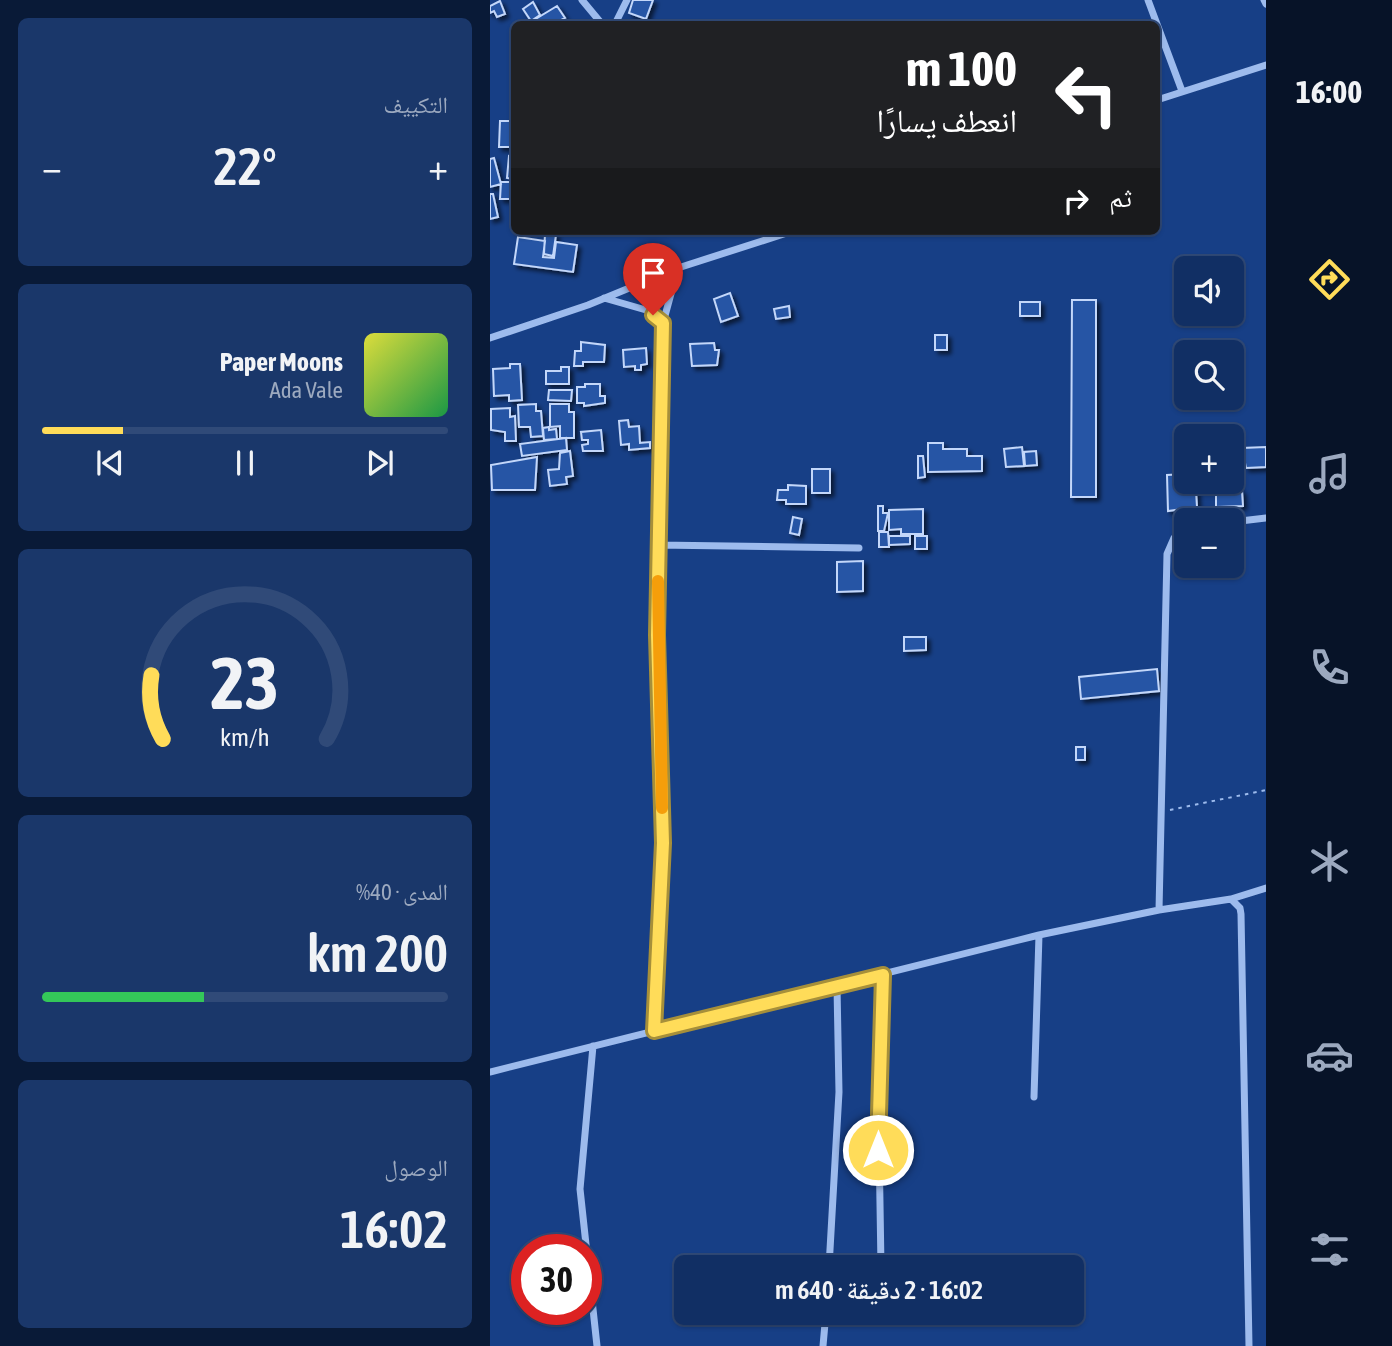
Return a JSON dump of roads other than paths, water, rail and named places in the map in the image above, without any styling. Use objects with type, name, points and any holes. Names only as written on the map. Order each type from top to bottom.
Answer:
[{"type":"street","points":[[582,0],[600,21]]},
{"type":"street","points":[[616,21],[627,0]]},
{"type":"street","points":[[1147,0],[1155,21]]},
{"type":"street","points":[[1160,34],[1182,91]]},
{"type":"street","points":[[1160,99],[1266,65]]},
{"type":"street","points":[[490,338],[604,298],[678,268],[781,235]]},
{"type":"street","points":[[654,1031],[663,843],[657,635],[663,323],[678,268]]},
{"type":"street","points":[[604,298],[646,310],[663,323]]},
{"type":"street","points":[[1244,521],[1266,518]]},
{"type":"street","points":[[1159,909],[1167,554],[1174,538]]},
{"type":"street","points":[[658,545],[859,548]]},
{"type":"street","points":[[490,1072],[1039,935],[1159,909],[1231,899],[1266,888]]},
{"type":"street","points":[[1231,899],[1240,908],[1241,914],[1249,1346]]},
{"type":"street","points":[[1034,1097],[1039,935]]},
{"type":"street","points":[[881,1255],[878,1078],[883,975]]},
{"type":"street","points":[[830,1255],[839,1092],[837,987]]},
{"type":"street","points":[[593,1046],[580,1189],[597,1346]]},
{"type":"street","points":[[823,1346],[824,1325]]}]
